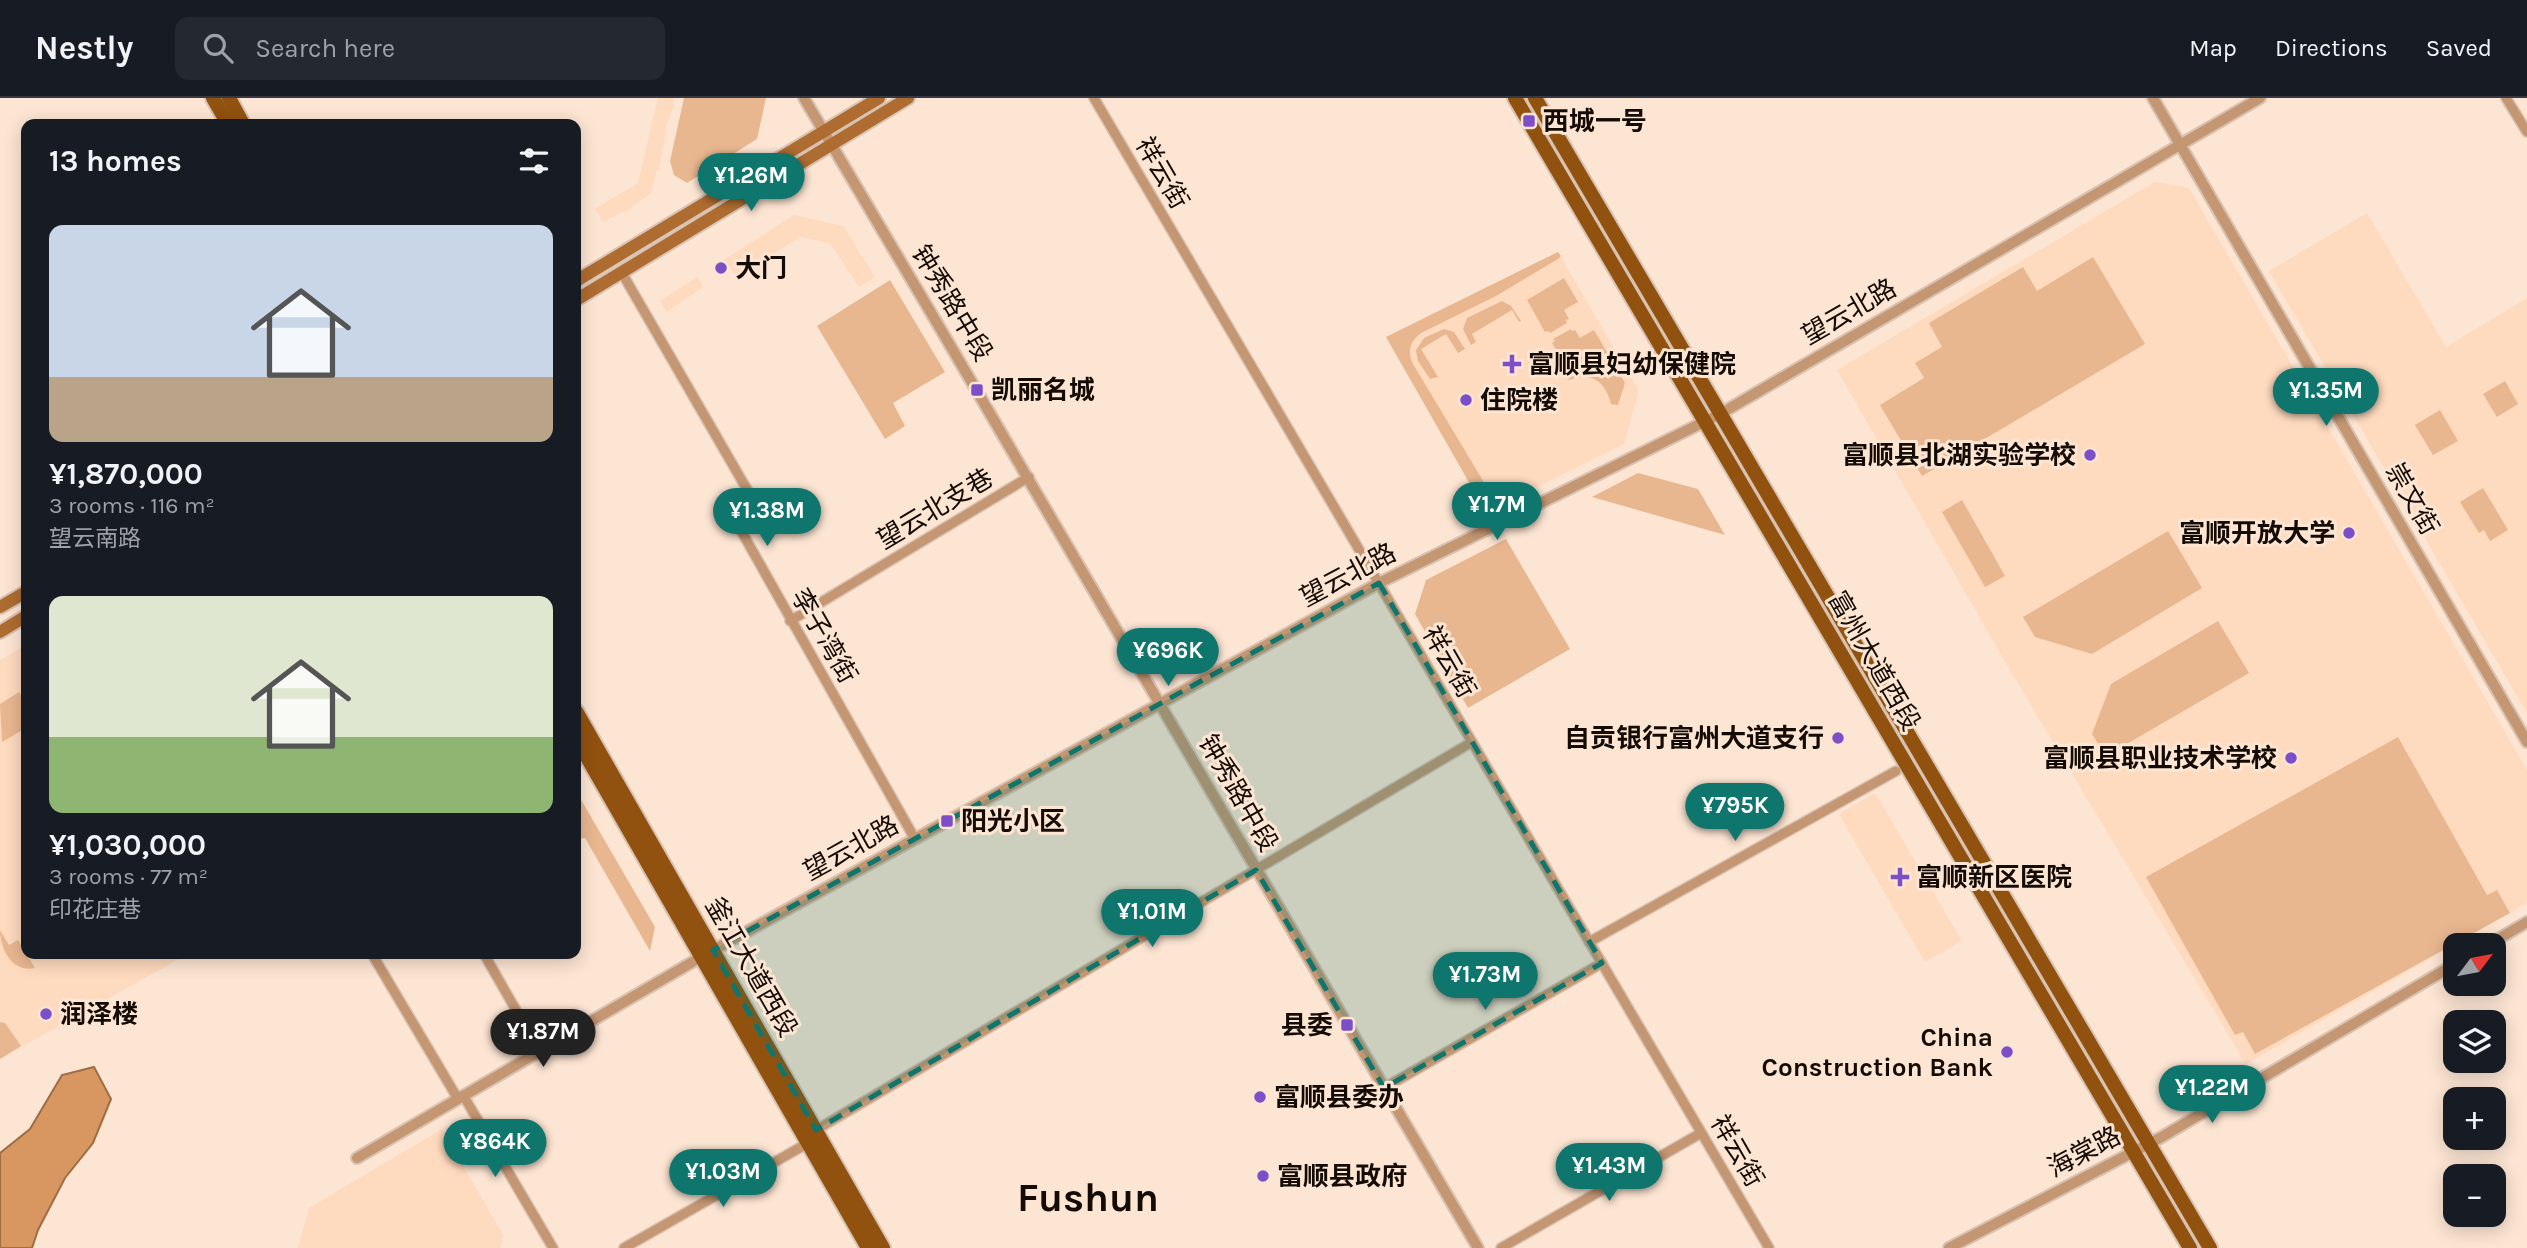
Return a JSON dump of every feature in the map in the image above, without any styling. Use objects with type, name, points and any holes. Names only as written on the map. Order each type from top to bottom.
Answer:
[{"type":"main road","points":[[213,98],[225,119]]},
{"type":"main road","points":[[229,98],[240,119]]},
{"type":"main road","points":[[581,278],[879,98]]},
{"type":"main road","points":[[581,297],[908,98]]},
{"type":"main road","name":"富州大道西段","points":[[1515,98],[2190,1248]]},
{"type":"main road","name":"富州大道西段","points":[[1535,98],[2210,1248]]},
{"type":"main road","points":[[0,607],[21,596]]},
{"type":"main road","points":[[0,632],[21,619]]},
{"type":"main road","name":"釜江大道西段","points":[[581,720],[808,1143],[868,1248]]},
{"type":"main road","name":"釜江大道西段","points":[[581,746],[816,1130],[884,1248]]},
{"type":"street","name":"钟秀路中段","points":[[804,98],[1029,477],[1159,705],[1478,1248]]},
{"type":"street","name":"祥云街","points":[[1094,98],[1769,1248]]},
{"type":"street","name":"崇文街","points":[[2153,98],[2527,742]]},
{"type":"street","name":"望云北路","points":[[357,1158],[707,953],[1379,583],[1720,414],[2260,98]]},
{"type":"street","points":[[2506,98],[2527,132]]},
{"type":"street","name":"李子湾街","points":[[622,273],[756,505],[739,527],[915,839]]},
{"type":"street","name":"望云北支巷","points":[[790,621],[1029,477]]},
{"type":"street","points":[[816,1130],[1472,742]]},
{"type":"street","points":[[1589,942],[1896,771]]},
{"type":"street","points":[[2506,934],[2527,922]]},
{"type":"street","points":[[375,959],[553,1248]]},
{"type":"street","points":[[487,959],[540,1052]]},
{"type":"street","points":[[1384,1088],[1602,963]]},
{"type":"street","name":"海棠路","points":[[1949,1248],[2149,1144],[2443,971]]},
{"type":"street","points":[[1502,1248],[1702,1133]]},
{"type":"street","points":[[624,1248],[808,1143]]},
{"type":"highlighted area","points":[[1379,583],[1602,963],[1384,1088],[1256,870],[816,1130],[713,950]]},
{"type":"shaded area","points":[[658,98],[674,98],[675,103],[667,123],[659,170],[651,193],[624,213],[623,211],[603,222],[595,209],[638,183]]},
{"type":"shaded area","points":[[684,98],[766,98],[757,139],[687,183],[674,175],[670,161]]},
{"type":"shaded area","points":[[2155,182],[2189,188],[2527,770],[2527,903],[2475,933],[2443,933],[2443,951],[2246,1064],[2010,670],[1837,370]]},
{"type":"shaded area","points":[[2367,213],[2446,347],[2527,298],[2527,713],[2269,271]]},
{"type":"shaded area","points":[[794,215],[843,226],[875,277],[859,287],[830,243],[800,237],[736,277],[725,259]]},
{"type":"shaded area","name":"富顺县妇幼保健院","points":[[1558,252],[1639,391],[1624,444],[1486,512],[1386,337]]},
{"type":"shaded area","points":[[1558,252],[1561,256],[1558,259],[1496,296],[1421,333],[1411,347],[1413,364],[1494,499],[1495,507],[1486,512],[1386,337]]},
{"type":"shaded area","points":[[2093,257],[2145,344],[1922,476],[1880,405],[1924,378],[1915,363],[1942,347],[1929,323],[2023,267],[2037,291]]},
{"type":"shaded area","points":[[697,277],[703,287],[667,312],[660,301]]},
{"type":"shaded area","points":[[1564,278],[1578,302],[1564,310],[1569,319],[1566,320],[1567,323],[1550,333],[1545,332],[1527,300]]},
{"type":"shaded area","points":[[890,280],[945,372],[893,403],[905,426],[885,439],[817,326]]},
{"type":"shaded area","points":[[1502,301],[1511,306],[1521,321],[1519,322],[1512,310],[1472,334],[1476,342],[1471,345],[1463,329],[1467,318]]},
{"type":"shaded area","points":[[1444,329],[1454,332],[1465,349],[1458,353],[1446,334],[1421,349],[1438,377],[1430,379],[1418,361],[1416,350],[1424,338]]},
{"type":"shaded area","points":[[1571,329],[1575,330],[1580,338],[1594,330],[1625,383],[1618,405],[1611,404],[1605,389],[1596,380],[1584,377],[1569,380],[1563,377],[1557,367],[1562,360],[1552,343],[1555,341],[1553,339]]},
{"type":"shaded area","points":[[2505,381],[2518,404],[2497,417],[2483,394]]},
{"type":"shaded area","points":[[2440,410],[2458,441],[2433,455],[2415,425]]},
{"type":"shaded area","points":[[1638,473],[1698,489],[1725,535],[1592,497]]},
{"type":"shaded area","points":[[2483,488],[2508,530],[2490,541],[2484,530],[2479,533],[2460,502]]},
{"type":"shaded area","points":[[1962,500],[2005,576],[1985,587],[1942,512]]},
{"type":"shaded area","points":[[2168,531],[2202,588],[2092,654],[2035,637],[2023,617]]},
{"type":"shaded area","points":[[1506,539],[1570,649],[1468,708],[1415,614],[1426,580]]},
{"type":"shaded area","points":[[2218,621],[2249,673],[2106,756],[2092,734],[2111,684]]},
{"type":"shaded area","points":[[21,648],[21,959],[179,959],[0,1059],[0,660]]},
{"type":"shaded area","points":[[19,692],[21,695],[21,731],[2,742],[0,704]]},
{"type":"shaded area","points":[[2398,737],[2487,895],[2497,890],[2510,913],[2474,933],[2443,933],[2443,950],[2255,1054],[2243,1032],[2235,1035],[2146,877]]},
{"type":"shaded area","name":"富顺新区医院","points":[[1875,793],[1962,941],[1925,962],[1839,814]]},
{"type":"shaded area","points":[[581,800],[655,927],[650,951],[585,838],[581,838]]},
{"type":"shaded area","points":[[0,930],[9,945],[18,940],[21,945],[21,959],[30,959],[35,968],[27,969],[14,963],[5,952]]},
{"type":"shaded area","points":[[0,1022],[5,1023],[21,1046],[0,1059]]},
{"type":"shaded area","points":[[94,1067],[111,1099],[93,1143],[65,1178],[38,1230],[32,1248],[0,1248],[0,1153],[30,1129],[62,1075]]},
{"type":"shaded area","points":[[442,1129],[503,1235],[501,1248],[298,1248],[309,1208]]},
{"type":"place","name":"西城一号","points":[[1529,121]]},
{"type":"place","name":"大门","points":[[721,268]]},
{"type":"place","name":"富顺县妇幼保健院","points":[[1512,364]]},
{"type":"place","name":"凯丽名城","points":[[977,390]]},
{"type":"place","name":"住院楼","points":[[1466,400]]},
{"type":"place","name":"富顺县北湖实验学校","points":[[2090,455]]},
{"type":"place","name":"富顺开放大学","points":[[2349,533]]},
{"type":"place","name":"自贡银行富州大道支行","points":[[1838,738]]},
{"type":"place","name":"富顺县职业技术学校","points":[[2291,758]]},
{"type":"place","name":"阳光小区","points":[[947,821]]},
{"type":"place","name":"富顺新区医院","points":[[1900,877]]},
{"type":"place","name":"润泽楼","points":[[46,1014]]},
{"type":"place","name":"县委","points":[[1347,1025]]},
{"type":"place","name":"China Construction Bank","points":[[2007,1052]]},
{"type":"place","name":"富顺县委办","points":[[1260,1097]]},
{"type":"place","name":"富顺县政府","points":[[1263,1176]]},
{"type":"district","name":"Fushun","points":[[1088,1197]]}]
